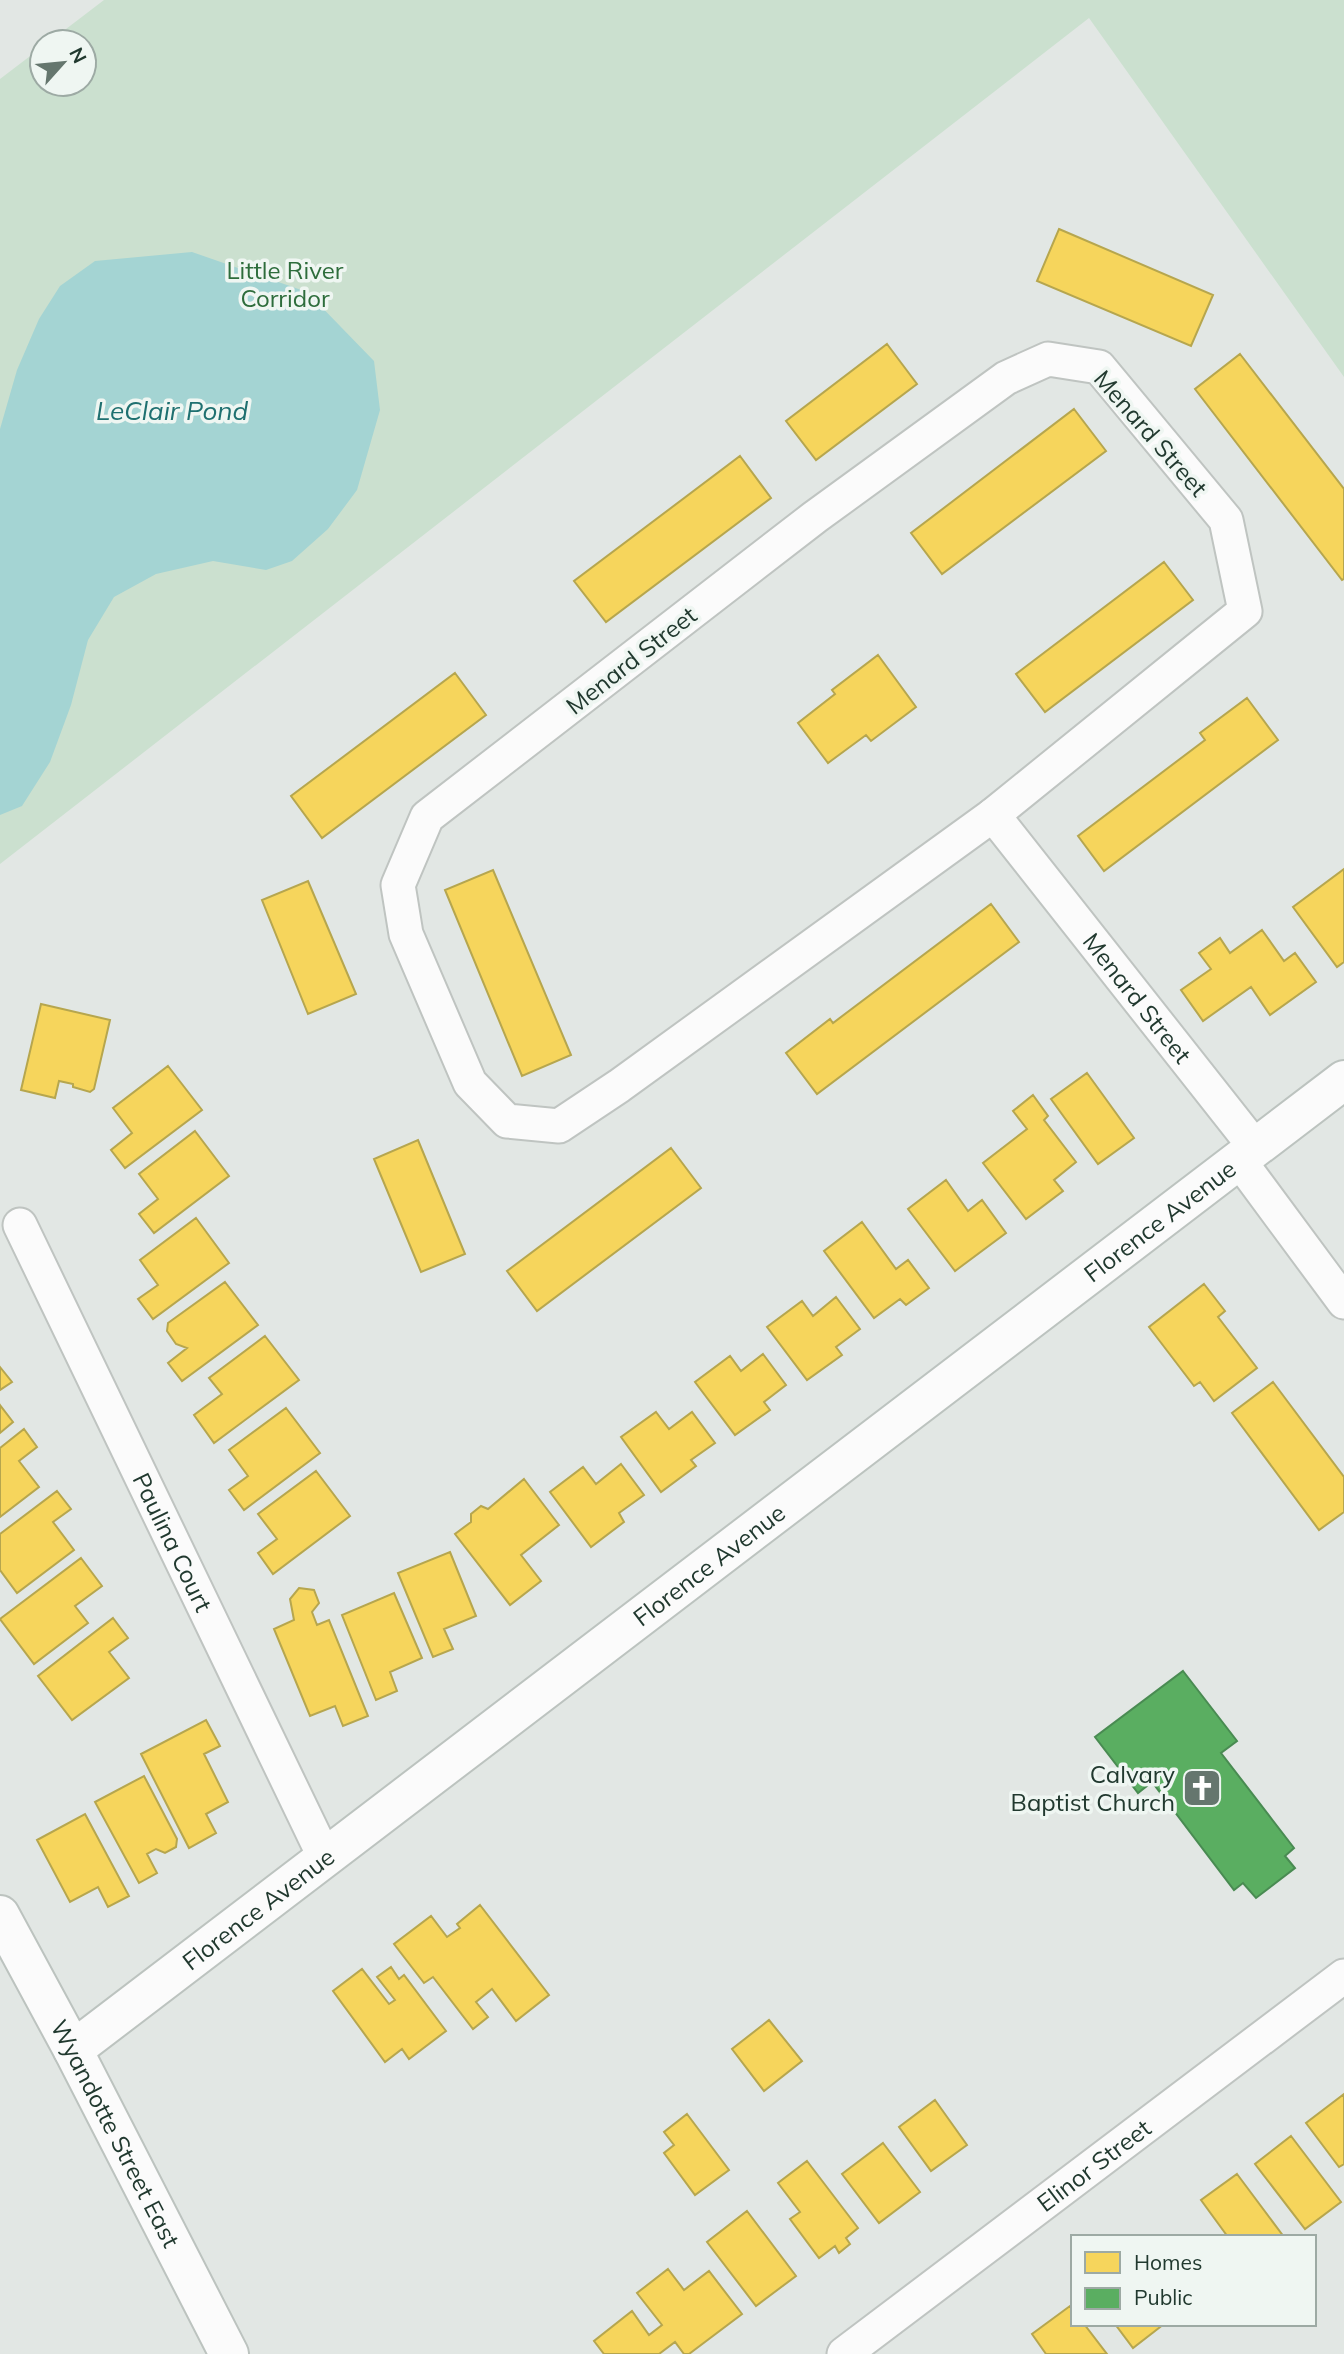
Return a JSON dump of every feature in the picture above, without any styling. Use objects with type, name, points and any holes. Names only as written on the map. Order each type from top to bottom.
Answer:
[{"type":"street","name":"Menard Street","points":[[1048,359],[1099,367],[1226,520],[1245,611],[993,815],[619,1086],[559,1126],[507,1121],[470,1083],[406,934],[398,885],[427,817],[815,517],[1006,378],[1048,359]]},
{"type":"street","name":"Menard Street","points":[[993,815],[1247,1154],[1344,1301]]},
{"type":"street","name":"Florence Avenue","points":[[73,2050],[1344,1080]]},
{"type":"street","name":"Paulina Court","points":[[20,1225],[325,1858]]},
{"type":"street","name":"Wyandotte Street East","points":[[0,1915],[73,2050],[229,2354]]},
{"type":"street","name":"Elinor Street","points":[[844,2354],[1344,1976]]},
{"type":"green space","name":"Little River Corridor","points":[[104,0],[1344,0],[1344,377],[1089,18],[0,864],[0,79],[28,58],[28,98],[98,98],[98,28],[67,28]]},
{"type":"water","name":"LeClair Pond","points":[[192,252],[307,292],[374,361],[380,410],[357,490],[328,529],[292,561],[266,570],[213,561],[156,574],[114,597],[88,640],[71,705],[50,762],[22,806],[0,815],[0,429],[17,370],[39,319],[60,286],[95,261]]},
{"type":"building: Homes","points":[[1059,229],[1213,295],[1191,346],[1037,281]]},
{"type":"building: Homes","points":[[887,344],[917,384],[816,460],[786,421]]},
{"type":"building: Homes","points":[[1240,354],[1344,489],[1342,580],[1195,389]]},
{"type":"building: Homes","points":[[1074,409],[1106,451],[942,574],[911,533]]},
{"type":"building: Homes","points":[[740,456],[771,498],[606,622],[574,581]]},
{"type":"building: Homes","points":[[1164,562],[1193,600],[1045,712],[1016,674]]},
{"type":"building: Homes","points":[[878,655],[916,707],[871,741],[866,735],[828,763],[798,723],[835,694],[832,690]]},
{"type":"building: Homes","points":[[455,673],[486,715],[322,838],[291,796]]},
{"type":"building: Homes","points":[[1247,698],[1278,740],[1104,871],[1078,836],[1205,740],[1200,733]]},
{"type":"building: Homes","points":[[1344,869],[1344,962],[1337,967],[1293,907]]},
{"type":"building: Homes","points":[[493,870],[571,1055],[522,1076],[445,890]]},
{"type":"building: Homes","points":[[308,881],[356,994],[308,1014],[262,900]]},
{"type":"building: Homes","points":[[991,904],[1019,942],[817,1094],[786,1053],[830,1019],[833,1023]]},
{"type":"building: Homes","points":[[1262,930],[1284,961],[1295,953],[1316,982],[1270,1015],[1251,987],[1203,1021],[1181,990],[1211,969],[1199,953],[1220,938],[1230,953]]},
{"type":"building: Homes","points":[[41,1004],[110,1020],[94,1089],[90,1092],[59,1081],[55,1098],[21,1090]]},
{"type":"building: Homes","points":[[168,1066],[202,1110],[125,1168],[111,1150],[132,1133],[113,1108]]},
{"type":"building: Homes","points":[[1087,1073],[1134,1138],[1098,1164],[1051,1099]]},
{"type":"building: Homes","points":[[1033,1095],[1048,1116],[1044,1120],[1076,1162],[1054,1180],[1063,1191],[1026,1219],[983,1163],[1027,1129],[1013,1111]]},
{"type":"building: Homes","points":[[195,1131],[229,1176],[154,1233],[139,1214],[158,1199],[139,1174]]},
{"type":"building: Homes","points":[[418,1140],[465,1254],[421,1272],[374,1159]]},
{"type":"building: Homes","points":[[671,1148],[701,1188],[537,1311],[507,1271]]},
{"type":"building: Homes","points":[[946,1180],[968,1211],[982,1200],[1006,1233],[955,1271],[908,1209]]},
{"type":"building: Homes","points":[[196,1218],[229,1263],[153,1319],[138,1299],[158,1285],[140,1260]]},
{"type":"building: Homes","points":[[862,1222],[896,1269],[908,1260],[929,1288],[906,1305],[900,1299],[874,1318],[824,1251]]},
{"type":"building: Homes","points":[[225,1282],[258,1325],[182,1381],[168,1363],[187,1348],[176,1344],[167,1331],[168,1323]]},
{"type":"building: Homes","points":[[1204,1284],[1225,1311],[1218,1317],[1257,1368],[1214,1401],[1200,1382],[1194,1386],[1149,1327]]},
{"type":"building: Homes","points":[[836,1297],[860,1329],[836,1347],[842,1355],[807,1380],[767,1327],[802,1301],[813,1316]]},
{"type":"building: Homes","points":[[265,1336],[299,1380],[214,1443],[194,1415],[222,1394],[209,1378]]},
{"type":"building: Homes","points":[[763,1354],[786,1385],[764,1402],[770,1410],[735,1435],[695,1382],[730,1356],[741,1371]]},
{"type":"building: Homes","points":[[0,1367],[12,1382],[0,1390]]},
{"type":"building: Homes","points":[[1273,1382],[1344,1477],[1344,1512],[1319,1530],[1232,1413]]},
{"type":"building: Homes","points":[[0,1405],[13,1422],[0,1433]]},
{"type":"building: Homes","points":[[286,1408],[320,1453],[244,1510],[229,1490],[248,1476],[229,1450]]},
{"type":"building: Homes","points":[[656,1412],[669,1429],[692,1412],[715,1443],[691,1460],[696,1466],[661,1492],[621,1437]]},
{"type":"building: Homes","points":[[24,1429],[37,1447],[19,1461],[39,1487],[0,1517],[0,1448]]},
{"type":"building: Homes","points":[[621,1464],[644,1495],[619,1513],[624,1522],[591,1547],[550,1492],[583,1467],[596,1484]]},
{"type":"building: Homes","points":[[316,1471],[350,1516],[273,1574],[258,1553],[277,1539],[258,1514]]},
{"type":"building: Homes","points":[[524,1479],[559,1525],[521,1555],[541,1581],[510,1605],[455,1534],[471,1522],[471,1514],[481,1506],[488,1509]]},
{"type":"building: Homes","points":[[57,1491],[71,1509],[53,1522],[74,1550],[17,1593],[0,1570],[0,1534]]},
{"type":"building: Homes","points":[[450,1552],[476,1616],[444,1629],[453,1649],[433,1657],[398,1573]]},
{"type":"building: Homes","points":[[81,1558],[102,1586],[75,1606],[88,1623],[34,1664],[0,1619]]},
{"type":"building: Homes","points":[[299,1588],[314,1590],[319,1603],[312,1612],[317,1625],[329,1620],[368,1716],[343,1726],[335,1706],[310,1716],[274,1629],[294,1620],[290,1599]]},
{"type":"building: Homes","points":[[394,1593],[422,1658],[390,1672],[397,1691],[376,1700],[342,1615]]},
{"type":"building: Homes","points":[[113,1618],[128,1638],[109,1652],[129,1678],[72,1720],[38,1676]]},
{"type":"building: Homes","points":[[206,1720],[220,1746],[204,1754],[228,1802],[206,1814],[216,1833],[189,1848],[141,1754]]},
{"type":"building: Homes","points":[[144,1776],[177,1839],[176,1847],[165,1853],[156,1849],[147,1854],[157,1873],[139,1883],[95,1802]]},
{"type":"building: Homes","points":[[85,1814],[129,1896],[108,1907],[98,1887],[70,1902],[37,1840]]},
{"type":"building: Homes","points":[[480,1905],[549,1995],[516,2021],[492,1989],[476,2002],[488,2017],[473,2029],[433,1977],[424,1983],[394,1944],[431,1916],[447,1937],[460,1928],[457,1924]]},
{"type":"building: Homes","points":[[391,1967],[399,1979],[404,1975],[446,2031],[409,2059],[402,2049],[385,2062],[333,1991],[362,1969],[389,2004],[395,2000],[377,1977]]},
{"type":"building: Homes","points":[[769,2020],[802,2061],[764,2091],[732,2049]]},
{"type":"building: Homes","points":[[1344,2094],[1344,2164],[1339,2167],[1306,2123]]},
{"type":"building: Homes","points":[[935,2100],[967,2145],[931,2171],[899,2127]]},
{"type":"building: Homes","points":[[687,2114],[729,2170],[695,2195],[664,2153],[674,2145],[664,2132]]},
{"type":"building: Homes","points":[[1291,2136],[1341,2202],[1305,2229],[1255,2164]]},
{"type":"building: Homes","points":[[883,2143],[920,2192],[879,2223],[842,2174]]},
{"type":"building: Homes","points":[[807,2161],[858,2228],[846,2238],[850,2244],[839,2253],[835,2246],[819,2258],[790,2219],[800,2212],[778,2183]]},
{"type":"building: Homes","points":[[1237,2174],[1283,2235],[1227,2235],[1201,2200]]},
{"type":"building: Homes","points":[[747,2211],[796,2276],[756,2306],[707,2242]]},
{"type":"building: Homes","points":[[668,2269],[684,2290],[709,2271],[742,2314],[689,2354],[684,2354],[675,2342],[659,2354],[604,2354],[594,2341],[632,2311],[649,2335],[662,2325],[637,2293]]},
{"type":"building: Homes","points":[[1070,2306],[1071,2326],[1086,2326],[1107,2354],[1046,2354],[1032,2334]]},
{"type":"building: Homes","points":[[1116,2326],[1161,2326],[1133,2348]]},
{"type":"building: Public","name":"Calvary Baptist Church","points":[[1183,1671],[1237,1741],[1221,1753],[1294,1848],[1285,1856],[1295,1868],[1256,1898],[1243,1883],[1234,1890],[1152,1782],[1138,1793],[1095,1737]]},
{"type":"place","name":"Calvary Baptist Church","points":[[1202,1788]]}]
